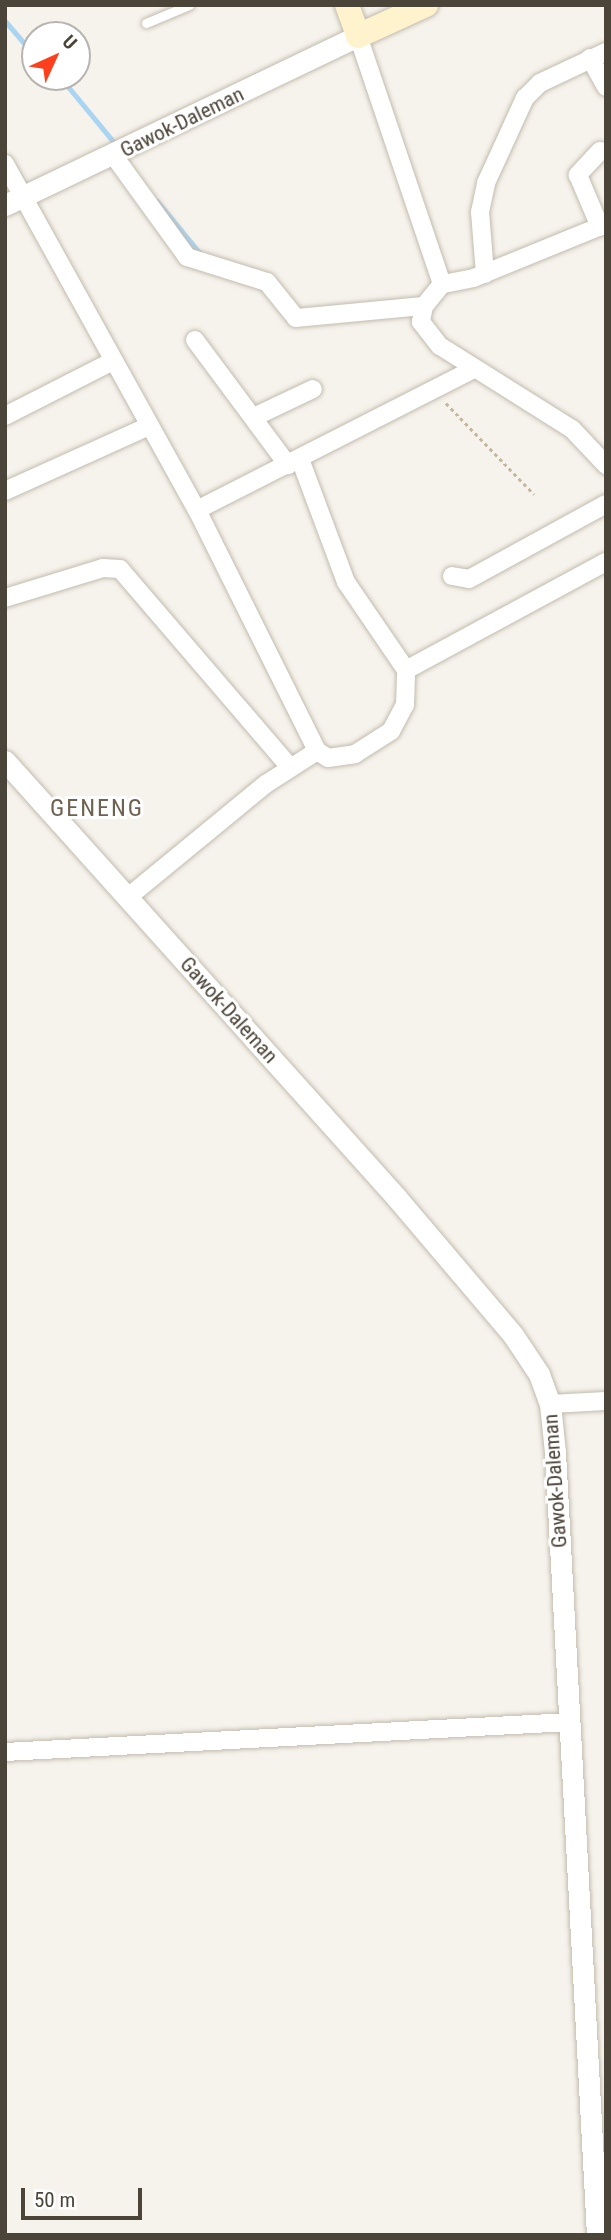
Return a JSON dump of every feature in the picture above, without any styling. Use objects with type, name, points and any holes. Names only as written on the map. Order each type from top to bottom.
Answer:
[{"type":"main road","points":[[348,5],[358,36],[426,5]]},
{"type":"street","name":"Gawok-Daleman","points":[[5,205],[27,198],[358,36]]},
{"type":"street","points":[[358,36],[442,284]]},
{"type":"street","points":[[475,278],[480,212],[486,183],[525,98],[540,83],[598,55],[606,87]]},
{"type":"street","points":[[600,151],[578,175],[603,225],[475,278],[442,284],[424,306],[421,322],[429,335],[474,369],[572,429],[606,465]]},
{"type":"street","points":[[114,156],[187,257],[267,282],[296,318],[424,306]]},
{"type":"street","points":[[5,164],[27,198],[111,362],[197,510],[317,751],[328,758],[355,754],[391,732],[404,705],[406,670],[346,582],[294,462],[254,417],[195,340]]},
{"type":"street","points":[[5,416],[111,362]]},
{"type":"street","points":[[197,510],[474,369]]},
{"type":"street","points":[[254,417],[313,389]]},
{"type":"street","points":[[5,492],[149,426]]},
{"type":"street","points":[[452,576],[469,579],[606,504]]},
{"type":"street","points":[[406,670],[606,562]]},
{"type":"street","points":[[5,598],[103,568],[120,569],[289,766]]},
{"type":"street","points":[[127,898],[289,766],[317,751]]},
{"type":"street","name":"Gawok-Daleman","points":[[5,761],[12,782],[127,898],[513,1335],[550,1404],[597,2235]]},
{"type":"street","points":[[550,1404],[606,1401]]},
{"type":"street","points":[[5,1752],[134,1743],[570,1722]]},
{"type":"lane","points":[[146,23],[189,5]]},
{"type":"path","points":[[433,391],[534,494]]},
{"type":"waterway","points":[[5,21],[21,40]]},
{"type":"waterway","points":[[72,91],[116,145]]},
{"type":"waterway","points":[[157,201],[202,256]]},
{"type":"district","name":"GENENG","points":[[97,809]]}]
